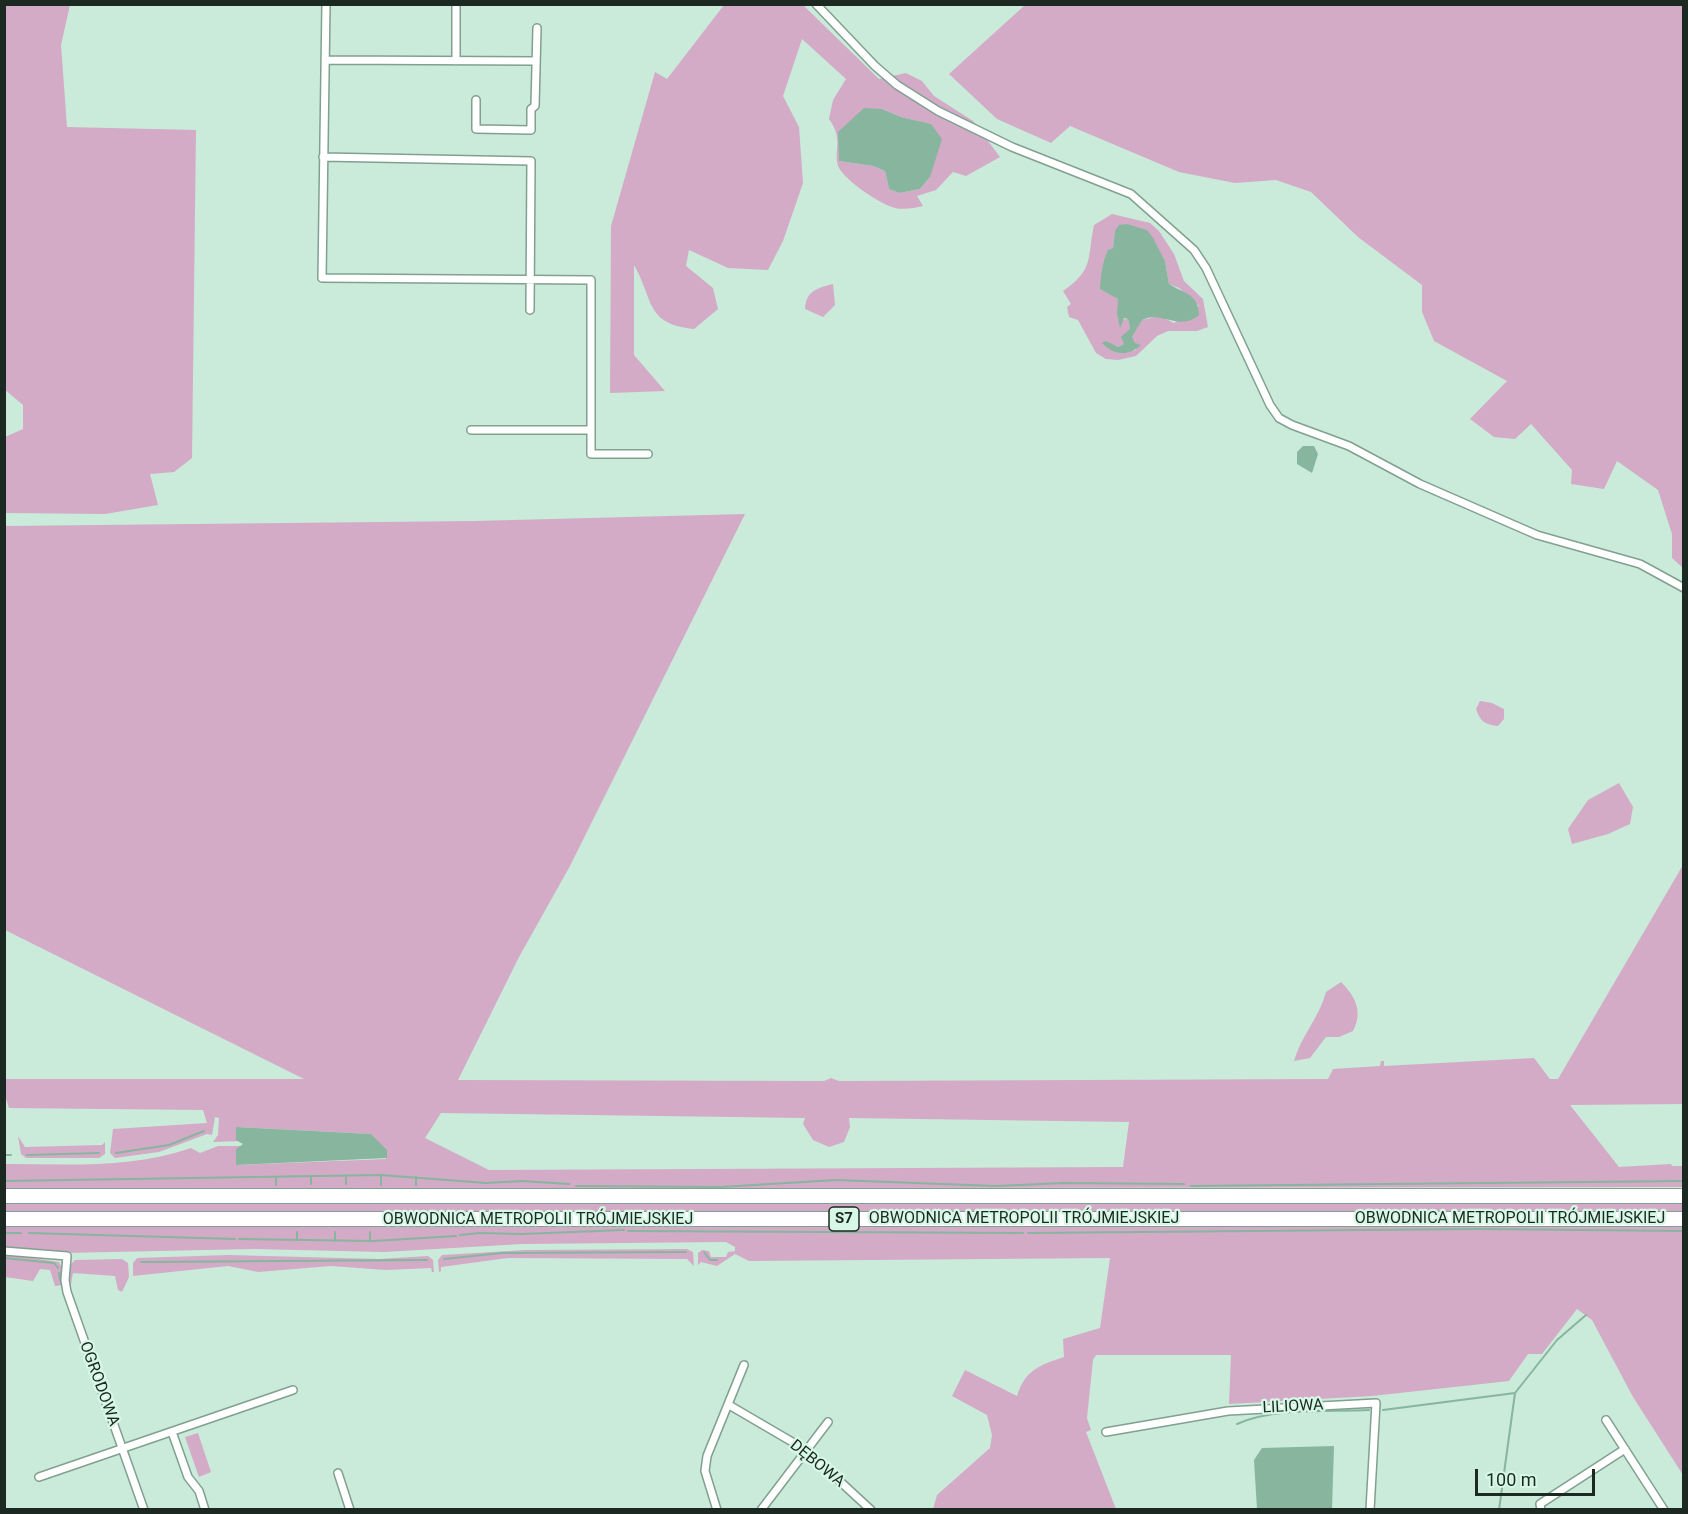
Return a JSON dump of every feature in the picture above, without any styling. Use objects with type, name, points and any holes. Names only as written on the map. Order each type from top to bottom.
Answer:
[{"type":"highway","name":"OBWODNICA METROPOLII TRÓJMIEJSKIEJ","points":[[4,1196],[1683,1196]]},
{"type":"highway","name":"OBWODNICA METROPOLII TRÓJMIEJSKIEJ","points":[[4,1220],[1683,1219]]},
{"type":"street","points":[[326,4],[322,278],[591,280],[591,454],[648,454]]},
{"type":"street","points":[[456,4],[456,61]]},
{"type":"street","points":[[816,4],[874,66],[938,111],[1012,147],[1131,194],[1158,216],[1194,250],[1206,268],[1270,405],[1279,418],[1350,446],[1420,484],[1537,535],[1640,564],[1683,588]]},
{"type":"street","points":[[476,100],[476,129],[531,130],[531,109],[535,106],[537,28]]},
{"type":"street","points":[[325,60],[536,61]]},
{"type":"street","points":[[323,157],[531,161],[530,310]]},
{"type":"street","points":[[471,429],[591,430]]},
{"type":"street","name":"OGRODOWA","points":[[4,1251],[67,1256],[64,1280],[67,1293],[144,1509]]},
{"type":"street","points":[[717,1509],[705,1471],[713,1440],[744,1365]]},
{"type":"street","points":[[39,1477],[293,1390]]},
{"type":"street","name":"LILIOWA","points":[[1106,1432],[1228,1411],[1376,1403],[1371,1509]]},
{"type":"street","name":"DĘBOWA","points":[[729,1405],[806,1450],[871,1509]]},
{"type":"street","points":[[1606,1420],[1662,1509]]},
{"type":"street","points":[[761,1509],[828,1422]]},
{"type":"street","points":[[172,1432],[188,1477],[199,1491],[205,1509]]},
{"type":"street","points":[[1541,1509],[1540,1504],[1625,1449]]},
{"type":"street","points":[[338,1473],[351,1509]]},
{"type":"shaded area","points":[[5,4],[70,5],[61,45],[67,127],[196,130],[192,458],[174,472],[150,474],[158,505],[105,514],[5,513],[5,437],[23,429],[23,405],[4,389]]},
{"type":"shaded area","points":[[724,5],[803,5],[879,79],[906,73],[922,81],[934,96],[973,121],[1000,157],[966,176],[953,172],[936,190],[917,196],[923,206],[895,208],[873,197],[849,180],[837,162],[836,134],[829,119],[833,100],[846,79],[802,39],[783,96],[799,127],[803,183],[783,241],[768,270],[728,268],[689,250],[686,266],[713,288],[718,309],[694,329],[667,322],[659,316],[653,308],[634,265],[634,355],[665,391],[610,393],[611,226],[655,72],[667,79]],"holes":[[[882,109],[901,117],[930,124],[930,177],[920,189],[899,193],[889,189],[885,171],[873,166],[839,161]]]},
{"type":"shaded area","points":[[1025,5],[1683,5],[1683,568],[1672,558],[1672,534],[1658,490],[1617,461],[1604,489],[1571,484],[1572,470],[1531,424],[1515,439],[1494,437],[1470,419],[1507,381],[1434,341],[1422,312],[1422,285],[1358,237],[1311,192],[1276,180],[1235,183],[1179,172],[1070,126],[1051,143],[997,119],[949,74]]},
{"type":"shaded area","points":[[864,108],[882,109],[901,117],[931,124],[942,139],[930,177],[920,189],[899,193],[889,189],[885,171],[873,166],[839,161],[838,132]]},
{"type":"shaded area","points":[[1112,214],[1150,223],[1159,231],[1174,254],[1184,281],[1203,299],[1208,327],[1197,331],[1168,331],[1157,336],[1136,356],[1118,360],[1106,359],[1096,353],[1078,320],[1069,317],[1067,307],[1071,304],[1063,291],[1085,269],[1090,254],[1094,225]],"holes":[[[1115,231],[1147,231],[1165,261],[1169,284],[1179,288],[1199,306],[1174,323],[1160,316],[1141,320],[1132,337],[1136,350],[1118,353],[1113,345],[1118,347],[1124,344],[1130,329],[1128,319],[1118,320],[1118,299],[1105,290],[1108,251],[1113,248]]]},
{"type":"shaded area","points":[[1127,224],[1147,230],[1165,261],[1169,284],[1193,298],[1199,315],[1184,322],[1157,317],[1142,320],[1132,337],[1135,343],[1141,345],[1126,353],[1121,353],[1111,350],[1102,343],[1106,341],[1118,347],[1124,344],[1121,337],[1130,329],[1128,319],[1124,318],[1120,328],[1117,314],[1118,299],[1100,289],[1103,264],[1108,250],[1113,248],[1115,231],[1119,225]]},
{"type":"shaded area","points":[[833,284],[835,305],[823,317],[805,309],[813,291]]},
{"type":"shaded area","points":[[1303,446],[1314,446],[1318,454],[1312,473],[1297,464],[1297,452]]},
{"type":"shaded area","points":[[745,514],[570,866],[519,957],[458,1080],[1328,1079],[1333,1069],[1380,1066],[1381,1061],[1384,1061],[1384,1066],[1534,1058],[1550,1079],[1558,1079],[1683,865],[1683,1104],[1570,1105],[1619,1167],[1671,1164],[1672,1166],[1683,1166],[1683,1187],[5,1189],[5,1164],[99,1164],[168,1155],[191,1148],[200,1153],[218,1146],[243,1146],[236,1149],[236,1165],[386,1159],[387,1152],[371,1134],[236,1127],[243,1141],[213,1142],[218,1135],[219,1118],[215,1117],[212,1135],[207,1134],[159,1152],[115,1158],[110,1153],[113,1129],[207,1123],[203,1110],[9,1108],[5,1095],[5,1079],[304,1079],[5,930],[4,526],[474,521]],"holes":[[[441,1113],[805,1118],[803,1124],[813,1140],[829,1147],[844,1142],[850,1127],[849,1118],[1129,1122],[1123,1167],[489,1170],[425,1138]]]},
{"type":"shaded area","points":[[1480,701],[1492,703],[1504,709],[1504,719],[1498,726],[1490,725],[1479,717],[1476,709]]},
{"type":"shaded area","points":[[1619,783],[1633,807],[1630,824],[1608,834],[1572,844],[1568,829],[1588,800]]},
{"type":"shaded area","points":[[1341,982],[1351,993],[1358,1011],[1353,1031],[1339,1037],[1326,1037],[1310,1058],[1294,1061],[1326,992]]},
{"type":"shaded area","points":[[236,1127],[371,1134],[387,1150],[387,1158],[236,1165],[236,1149],[243,1144],[236,1140]]},
{"type":"shaded area","points":[[18,1136],[25,1147],[102,1145],[105,1142],[105,1154],[99,1158],[26,1158],[21,1154]]},
{"type":"shaded area","points":[[1684,1199],[1683,1213],[5,1214],[5,1201]]},
{"type":"shaded area","points":[[1683,1225],[1683,1475],[1633,1397],[1592,1320],[1577,1309],[1542,1354],[1528,1354],[1509,1381],[1372,1396],[1229,1404],[1231,1355],[1096,1355],[1093,1360],[1087,1418],[1091,1430],[1086,1432],[1116,1509],[933,1509],[937,1495],[990,1448],[992,1435],[987,1415],[952,1396],[965,1370],[1017,1396],[1029,1374],[1064,1357],[1063,1339],[1100,1328],[1110,1258],[749,1261],[735,1254],[717,1266],[701,1262],[698,1265],[698,1253],[702,1250],[709,1251],[711,1257],[726,1257],[728,1252],[735,1251],[735,1247],[726,1242],[522,1244],[384,1252],[254,1249],[63,1253],[5,1247],[4,1226]]},
{"type":"shaded area","points":[[687,1249],[693,1252],[694,1266],[687,1259],[508,1258],[441,1267],[439,1272],[438,1260],[442,1255],[526,1250]]},
{"type":"shaded area","points":[[5,1254],[59,1262],[63,1270],[63,1285],[55,1286],[50,1270],[40,1269],[33,1281],[5,1277]]},
{"type":"shaded area","points":[[229,1255],[379,1259],[428,1256],[433,1260],[434,1272],[431,1268],[386,1270],[331,1266],[258,1272],[228,1266],[133,1276],[133,1263],[137,1258]]},
{"type":"shaded area","points":[[122,1259],[128,1263],[129,1277],[122,1292],[118,1290],[115,1276],[73,1273],[71,1284],[67,1284],[68,1267],[75,1260]]},
{"type":"shaded area","points":[[198,1433],[211,1472],[199,1477],[185,1437]]},
{"type":"shaded area","points":[[1334,1446],[1332,1509],[1257,1509],[1254,1460],[1262,1448]]},
{"type":"waterway","points":[[116,1153],[169,1145],[204,1131]]},
{"type":"waterway","points":[[27,1155],[99,1153]]},
{"type":"waterway","points":[[4,1155],[11,1155]]},
{"type":"waterway","points":[[381,1175],[381,1185]]},
{"type":"waterway","points":[[4,1181],[381,1175],[486,1183],[522,1181],[569,1184]]},
{"type":"waterway","points":[[311,1176],[311,1184]]},
{"type":"waterway","points":[[346,1176],[346,1184]]},
{"type":"waterway","points":[[276,1177],[276,1185]]},
{"type":"waterway","points":[[416,1177],[416,1185]]},
{"type":"waterway","points":[[576,1186],[721,1187],[836,1180],[996,1186],[1064,1183],[1184,1184]]},
{"type":"waterway","points":[[1191,1186],[1684,1181]]},
{"type":"waterway","points":[[1028,1233],[1478,1229],[1684,1231]]},
{"type":"waterway","points":[[460,1235],[624,1230]]},
{"type":"waterway","points":[[628,1231],[1023,1233]]},
{"type":"waterway","points":[[297,1232],[297,1240]]},
{"type":"waterway","points":[[335,1232],[335,1241]]},
{"type":"waterway","points":[[370,1232],[370,1241]]},
{"type":"waterway","points":[[4,1233],[21,1233]]},
{"type":"waterway","points":[[29,1233],[235,1239]]},
{"type":"waterway","points":[[239,1239],[373,1241],[456,1236]]},
{"type":"waterway","points":[[444,1259],[502,1253],[686,1252]]},
{"type":"waterway","points":[[704,1252],[710,1260],[717,1260]]},
{"type":"waterway","points":[[4,1258],[54,1263],[58,1268]]},
{"type":"waterway","points":[[141,1262],[427,1260]]},
{"type":"waterway","points":[[59,1273],[60,1280]]},
{"type":"waterway","points":[[1383,1410],[1515,1393],[1557,1340],[1586,1315]]},
{"type":"waterway","points":[[1499,1510],[1515,1393]]},
{"type":"waterway","points":[[1237,1424],[1268,1415],[1285,1413],[1369,1410]]}]
